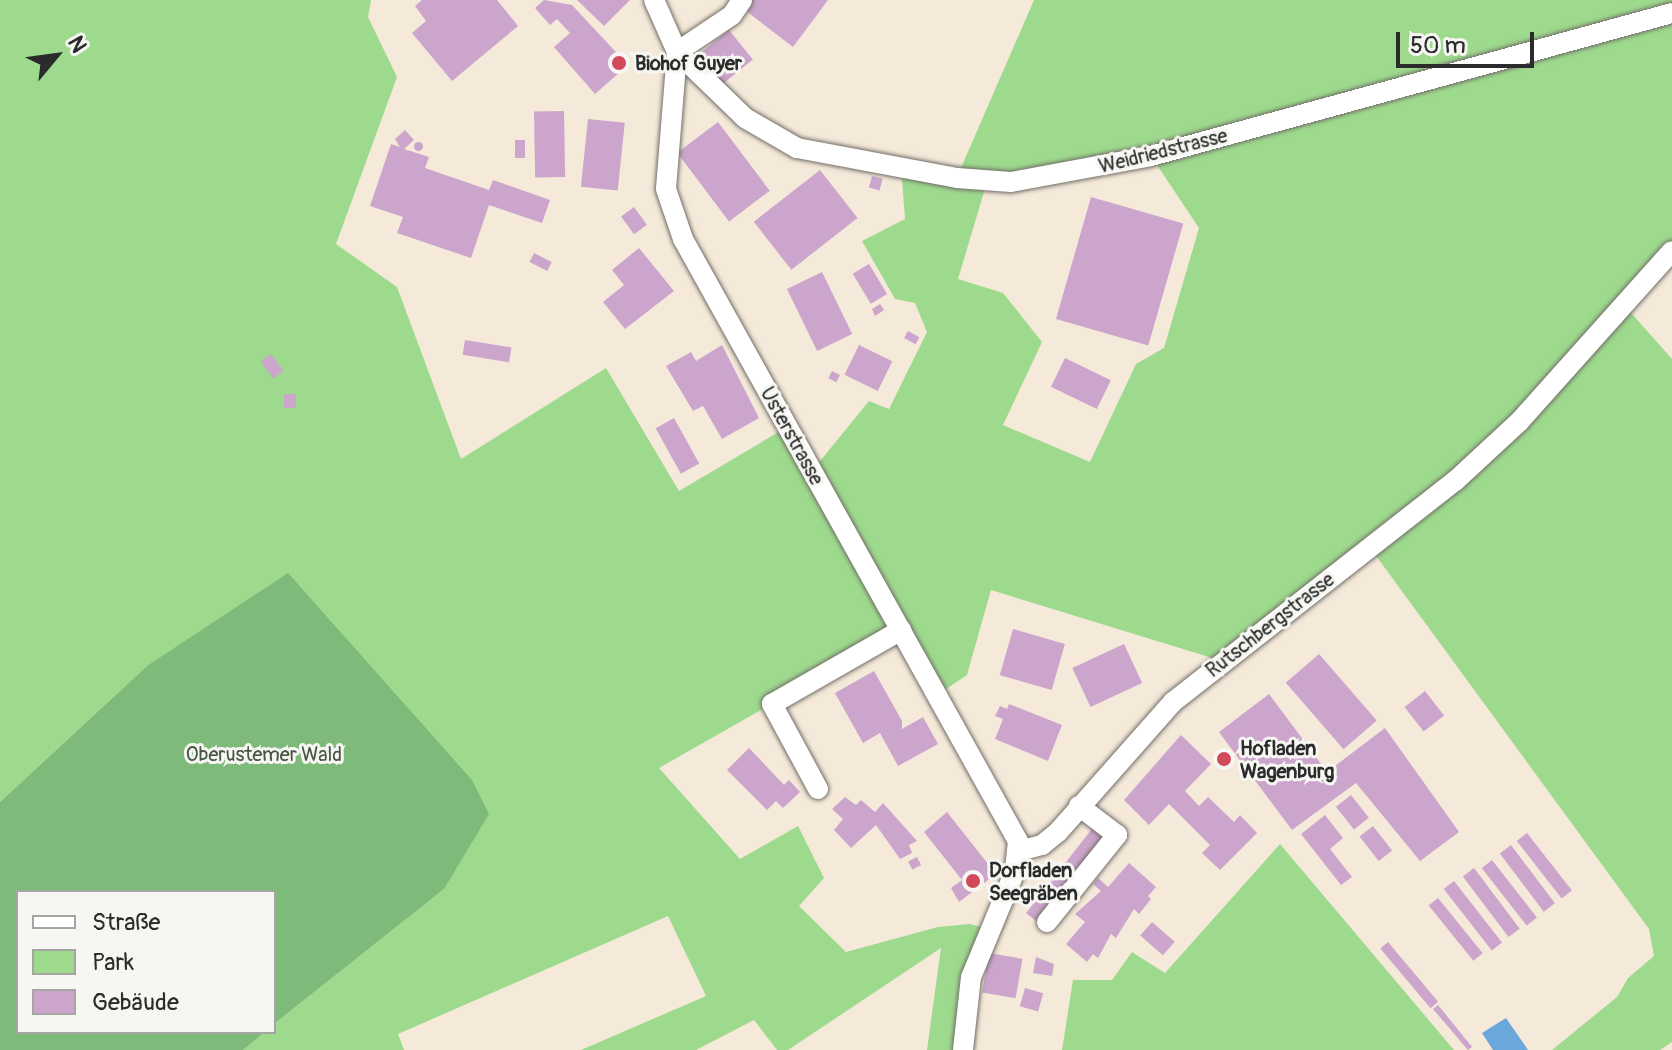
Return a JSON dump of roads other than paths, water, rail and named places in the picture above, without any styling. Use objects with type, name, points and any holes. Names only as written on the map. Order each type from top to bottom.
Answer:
[{"type":"street","points":[[654,0],[677,52],[732,15],[742,0]]},
{"type":"street","name":"Weidriedstrasse","points":[[677,52],[745,118],[797,148],[957,178],[1011,182],[1151,156],[1672,13]]},
{"type":"street","name":"Usterstrasse","points":[[677,52],[665,163],[672,213],[1009,823],[1019,851]]},
{"type":"street","name":"Rutschbergstrasse","points":[[1019,851],[1042,845],[1173,702],[1389,535],[1519,422],[1672,251]]},
{"type":"street","points":[[818,789],[772,704],[901,630]]},
{"type":"street","points":[[1047,922],[1117,835],[1079,806]]},
{"type":"street","points":[[963,1050],[971,977],[1019,851]]},
{"type":"water","points":[[1506,1018],[1528,1050],[1493,1050],[1482,1033]]},
{"type":"place","name":"Biohof Guyer","points":[[619,63]]},
{"type":"place","name":"Hofladen Wagenburg","points":[[1224,759]]},
{"type":"place","name":"Dorfladen Seegräben","points":[[973,881]]},
{"type":"park label","name":"Oberustemer Wald","points":[[264,754]]}]
